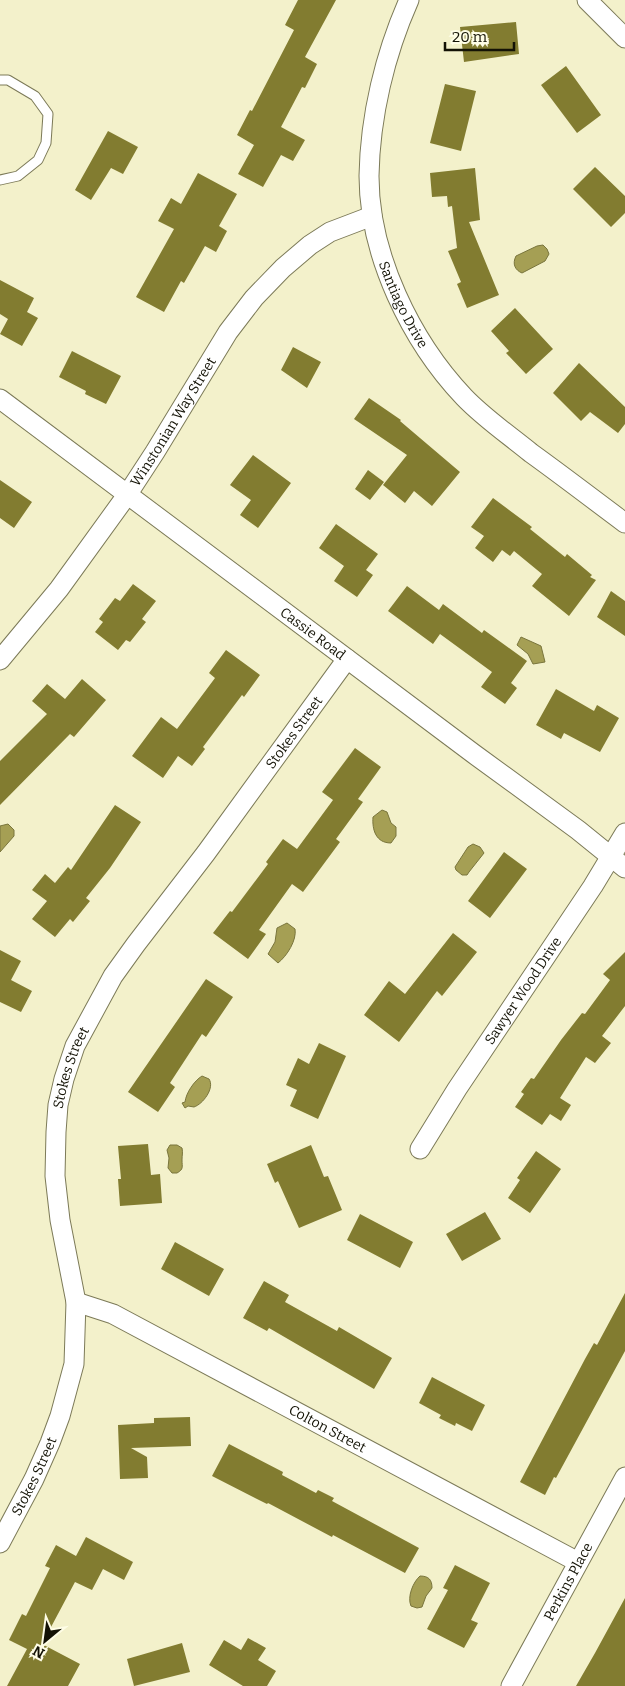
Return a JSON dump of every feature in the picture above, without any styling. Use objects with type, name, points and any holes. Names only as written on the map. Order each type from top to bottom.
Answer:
[{"type":"street","name":"Santiago Drive","points":[[409,0],[393,42],[379,94],[369,177],[372,216],[384,263],[396,293],[418,338],[436,365],[465,398],[497,427],[625,523]]},
{"type":"street","points":[[587,0],[625,38]]},
{"type":"street","name":"Winstonian Way Street","points":[[0,660],[59,589],[127,495],[228,332],[254,298],[283,268],[310,245],[330,232],[372,216]]},
{"type":"street","name":"Cassie Road","points":[[0,399],[578,830],[625,868]]},
{"type":"street","name":"Stokes Street","points":[[0,1543],[34,1479],[60,1416],[74,1364],[76,1302],[60,1220],[55,1176],[58,1105],[75,1046],[113,976],[206,853],[347,659]]},
{"type":"street","name":"Sawyer Wood Drive","points":[[420,1150],[458,1088],[593,886],[625,833]]},
{"type":"street","name":"Colton Street","points":[[76,1302],[113,1314],[578,1562]]},
{"type":"street","name":"Perkins Place","points":[[511,1686],[625,1477]]},
{"type":"lane","points":[[0,80],[8,80],[35,96],[48,114],[46,143],[38,160],[18,176],[0,180]]},
{"type":"shaded area","points":[[543,245],[549,254],[545,261],[522,273],[518,270],[514,264],[516,256]]},
{"type":"shaded area","points":[[521,637],[541,646],[545,662],[533,664],[528,654],[517,645]]},
{"type":"shaded area","points":[[382,810],[387,812],[391,823],[396,827],[396,836],[391,843],[382,841],[374,831],[373,817]]},
{"type":"shaded area","points":[[8,824],[14,830],[14,836],[0,852],[0,826]]},
{"type":"shaded area","points":[[473,844],[480,847],[484,853],[467,875],[462,875],[455,867],[468,847]]},
{"type":"shaded area","points":[[287,923],[295,929],[293,943],[278,963],[268,954],[275,942],[277,928]]},
{"type":"shaded area","points":[[202,1076],[209,1079],[210,1087],[207,1095],[194,1107],[188,1106],[185,1108],[182,1103],[185,1102],[193,1084]]},
{"type":"shaded area","points":[[170,1145],[177,1145],[182,1148],[182,1168],[177,1173],[172,1173],[168,1168],[169,1158],[167,1150]]},
{"type":"shaded area","points":[[420,1576],[429,1579],[432,1588],[426,1596],[422,1607],[417,1608],[411,1606],[410,1594]]},
{"type":"building","points":[[298,0],[336,0],[305,57],[317,64],[305,88],[302,87],[281,127],[305,140],[293,161],[281,155],[263,187],[238,174],[254,145],[237,135],[250,110],[252,111],[294,30],[285,25]]},
{"type":"building","points":[[516,22],[519,54],[464,62],[460,27]]},
{"type":"building","points":[[566,66],[601,115],[577,133],[541,85]]},
{"type":"building","points":[[445,84],[476,91],[461,151],[430,143]]},
{"type":"building","points":[[108,131],[138,147],[123,174],[111,168],[91,200],[75,190]]},
{"type":"building","points":[[595,167],[625,196],[625,213],[611,227],[573,189]]},
{"type":"building","points":[[475,168],[480,220],[469,222],[499,295],[467,308],[457,284],[461,282],[448,251],[457,248],[452,206],[448,207],[447,196],[432,197],[430,173]]},
{"type":"building","points":[[198,173],[237,194],[219,226],[227,231],[216,252],[205,246],[184,283],[181,281],[164,312],[136,297],[174,229],[158,221],[171,198],[181,204]]},
{"type":"building","points":[[0,280],[34,298],[27,312],[38,318],[22,346],[0,334],[8,319],[0,314]]},
{"type":"building","points":[[515,308],[553,349],[526,374],[506,353],[509,351],[491,331]]},
{"type":"building","points":[[293,347],[321,362],[307,388],[281,370]]},
{"type":"building","points":[[72,351],[121,376],[106,404],[85,394],[86,391],[59,377]]},
{"type":"building","points":[[579,363],[625,407],[625,424],[618,433],[590,412],[581,421],[553,393]]},
{"type":"building","points":[[369,398],[401,420],[460,472],[432,506],[414,491],[405,503],[383,485],[407,455],[354,419]]},
{"type":"building","points":[[253,455],[291,483],[258,528],[240,515],[251,500],[230,485]]},
{"type":"building","points":[[368,470],[384,482],[370,500],[355,489]]},
{"type":"building","points":[[0,480],[32,502],[14,528],[0,518]]},
{"type":"building","points":[[493,498],[532,527],[530,529],[565,557],[567,554],[592,575],[590,577],[596,580],[569,616],[532,586],[542,574],[514,551],[510,556],[502,550],[493,562],[475,548],[484,536],[471,527]]},
{"type":"building","points":[[336,524],[378,554],[366,570],[373,575],[357,597],[334,581],[344,566],[319,548]]},
{"type":"building","points":[[133,584],[156,601],[142,619],[146,622],[130,642],[126,640],[118,650],[95,632],[103,622],[99,619],[115,598],[120,601]]},
{"type":"building","points":[[407,586],[439,610],[443,604],[482,633],[484,630],[527,661],[511,683],[517,688],[505,704],[481,687],[492,672],[440,634],[433,644],[388,611]]},
{"type":"building","points":[[611,591],[625,601],[625,636],[597,617]]},
{"type":"building","points":[[226,650],[260,675],[244,697],[242,695],[203,747],[205,749],[192,766],[178,756],[163,778],[132,756],[161,717],[177,729],[215,678],[209,673]]},
{"type":"building","points":[[82,679],[106,700],[74,737],[70,734],[0,805],[0,761],[47,714],[32,701],[47,684],[65,699]]},
{"type":"building","points":[[556,689],[594,711],[597,705],[619,718],[600,752],[564,733],[561,739],[536,725]]},
{"type":"building","points":[[355,748],[381,767],[358,799],[363,802],[336,839],[340,842],[303,892],[292,884],[259,930],[266,934],[248,959],[213,933],[230,911],[232,912],[268,864],[266,862],[283,839],[297,849],[333,800],[322,792]]},
{"type":"building","points":[[115,805],[141,822],[110,868],[86,898],[90,901],[73,922],[70,919],[55,937],[32,919],[47,901],[32,890],[45,874],[55,883],[68,867],[71,870]]},
{"type":"building","points":[[504,852],[527,869],[490,918],[468,901]]},
{"type":"building","points":[[453,933],[477,952],[442,996],[437,991],[399,1042],[364,1015],[389,981],[405,994]]},
{"type":"building","points":[[0,950],[21,961],[11,980],[32,991],[21,1012],[0,1002]]},
{"type":"building","points":[[625,952],[625,1006],[602,1036],[611,1043],[595,1063],[586,1057],[560,1098],[571,1105],[561,1121],[550,1114],[542,1125],[515,1107],[524,1094],[521,1092],[531,1078],[534,1079],[582,1013],[585,1014],[610,980],[603,974]]},
{"type":"building","points":[[206,979],[233,997],[206,1037],[202,1034],[170,1083],[175,1087],[158,1112],[128,1092]]},
{"type":"building","points":[[319,1043],[346,1056],[318,1119],[290,1106],[297,1090],[286,1085],[298,1058],[309,1064]]},
{"type":"building","points":[[148,1144],[151,1175],[160,1174],[162,1203],[120,1206],[118,1179],[121,1179],[118,1146]]},
{"type":"building","points":[[311,1145],[324,1177],[328,1176],[342,1210],[299,1228],[278,1181],[275,1183],[267,1164]]},
{"type":"building","points":[[536,1151],[561,1169],[530,1213],[508,1198],[520,1180],[517,1178]]},
{"type":"building","points":[[485,1212],[501,1239],[462,1261],[446,1234]]},
{"type":"building","points":[[360,1214],[413,1242],[400,1268],[347,1240]]},
{"type":"building","points":[[175,1242],[224,1269],[209,1296],[161,1269]]},
{"type":"building","points":[[264,1281],[289,1295],[285,1302],[337,1331],[339,1327],[392,1358],[374,1389],[269,1328],[267,1331],[243,1318]]},
{"type":"building","points":[[625,1293],[625,1351],[545,1495],[520,1482],[585,1359],[594,1343],[597,1345]]},
{"type":"building","points":[[432,1377],[485,1405],[472,1431],[456,1423],[455,1426],[439,1418],[441,1415],[419,1403]]},
{"type":"building","points":[[190,1417],[191,1446],[131,1448],[147,1457],[148,1478],[120,1479],[118,1425],[154,1423],[154,1418]]},
{"type":"building","points":[[229,1444],[283,1472],[282,1475],[316,1493],[318,1490],[334,1498],[332,1501],[419,1548],[405,1573],[333,1535],[332,1537],[212,1476]]},
{"type":"building","points":[[86,1537],[133,1562],[124,1580],[103,1569],[92,1590],[75,1582],[42,1644],[80,1664],[68,1686],[7,1686],[27,1649],[9,1640],[22,1614],[26,1616],[50,1568],[45,1566],[56,1545],[76,1556]]},
{"type":"building","points":[[455,1565],[490,1583],[471,1620],[478,1623],[464,1648],[427,1629],[448,1590],[443,1588]]},
{"type":"building","points":[[625,1598],[625,1686],[576,1686],[595,1653]]},
{"type":"building","points":[[248,1638],[266,1648],[258,1660],[276,1671],[267,1686],[243,1686],[209,1665],[224,1640],[241,1650]]},
{"type":"building","points":[[182,1643],[190,1672],[134,1686],[127,1659]]}]
